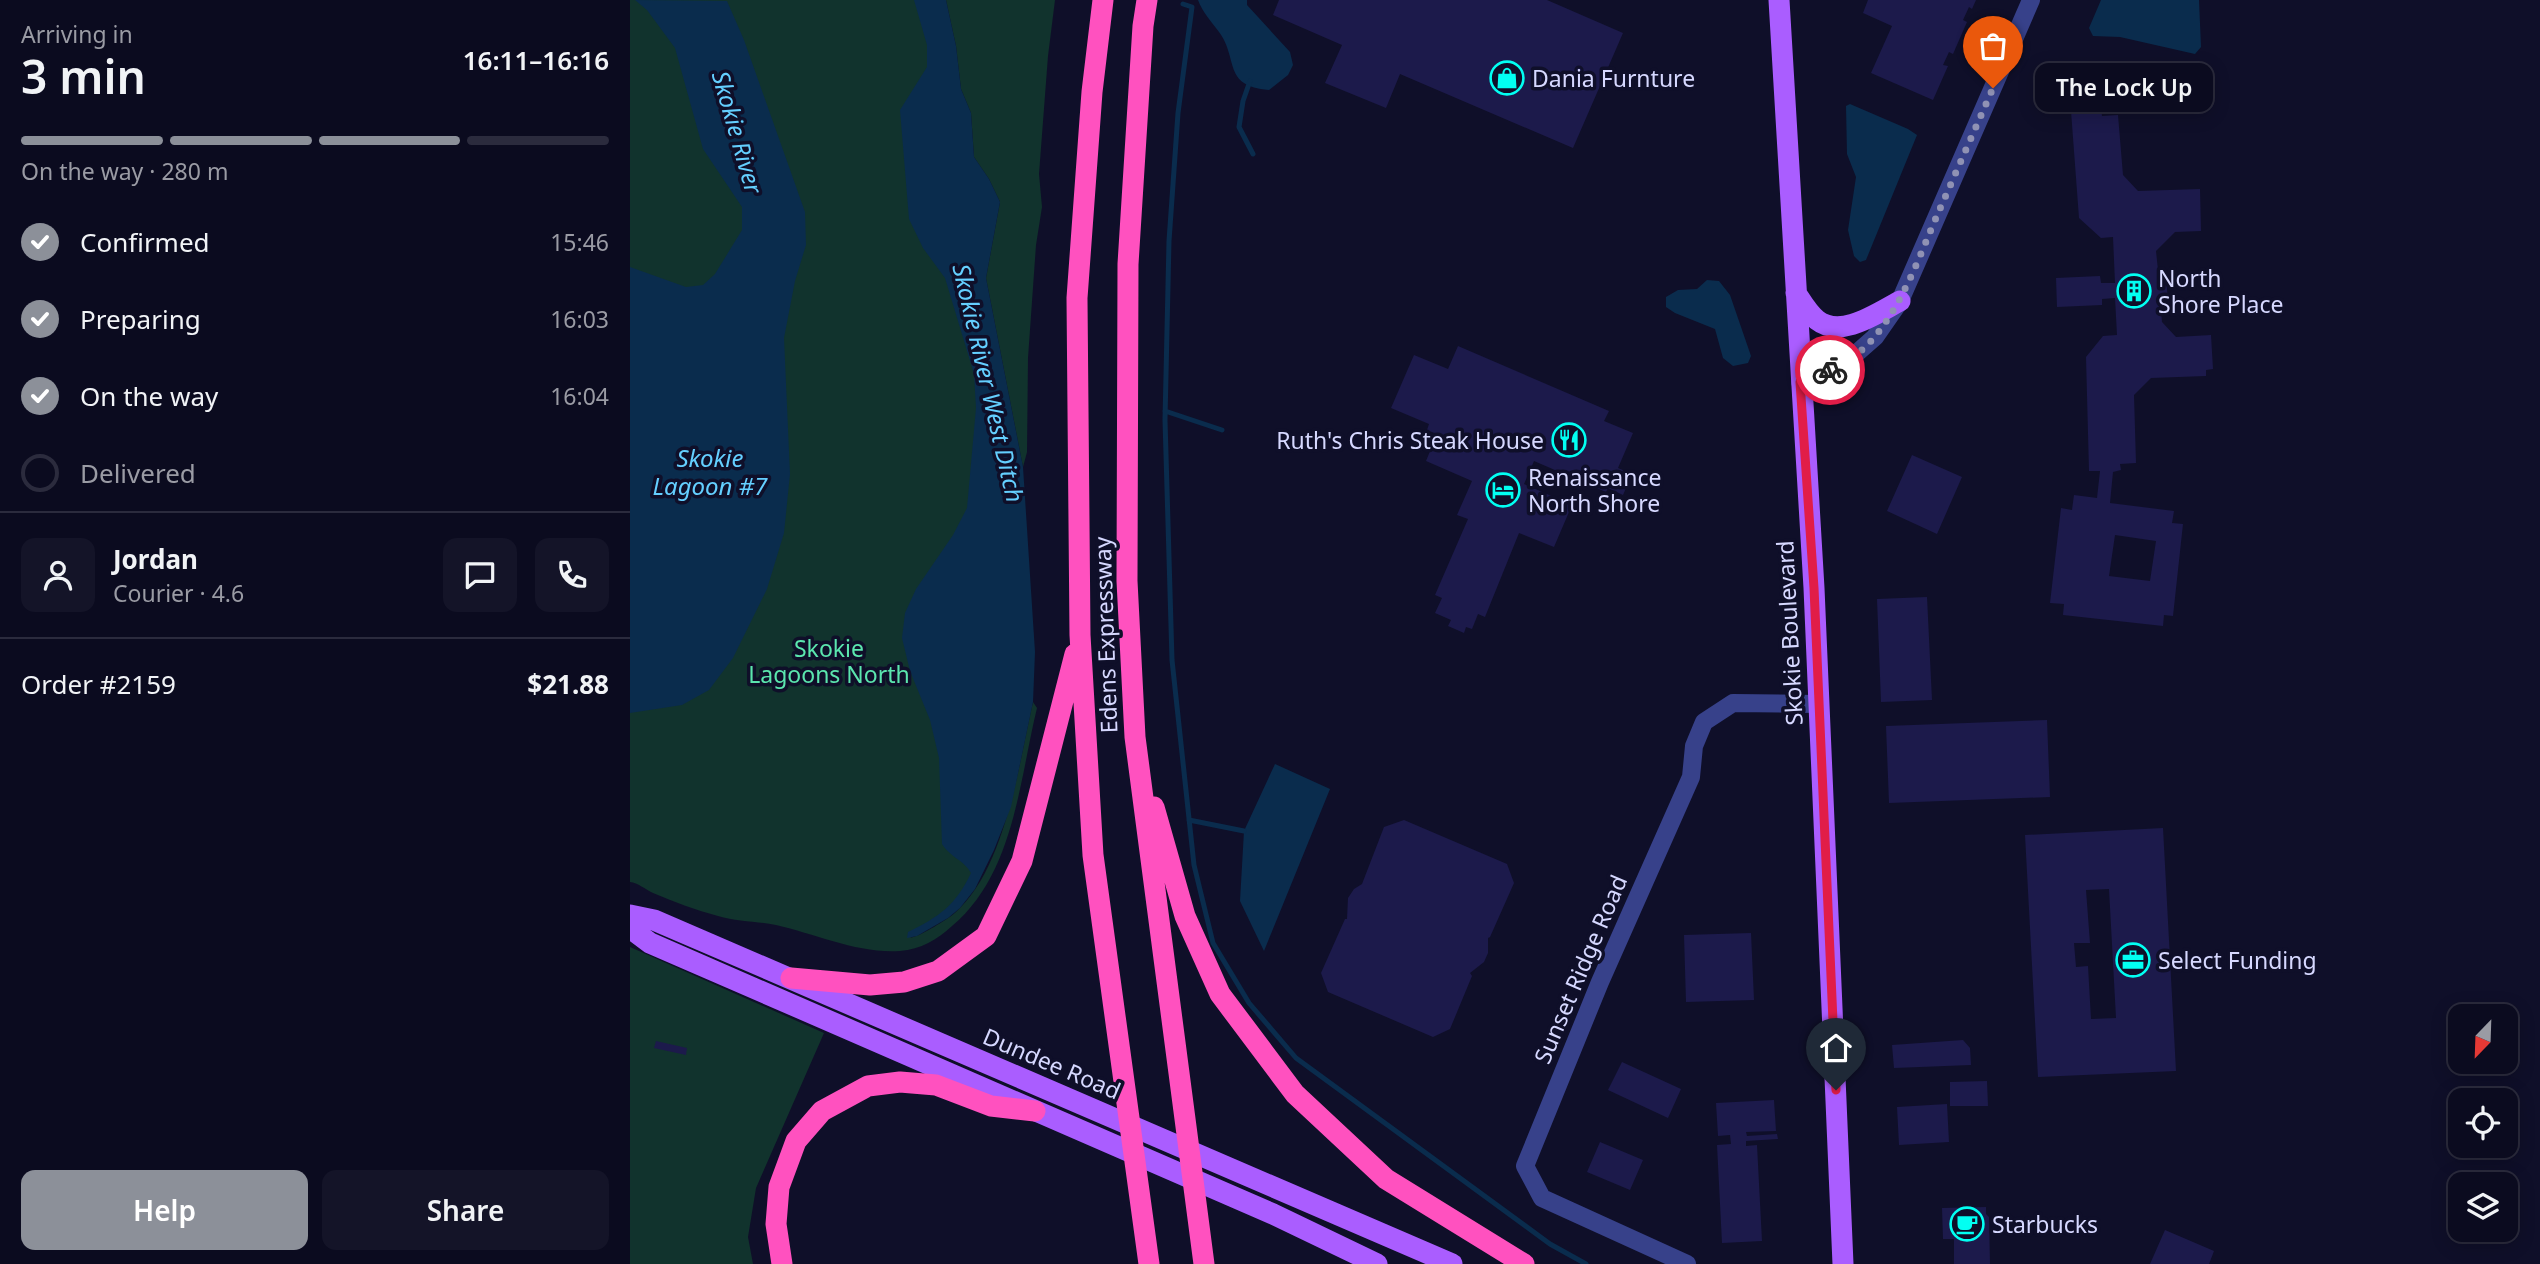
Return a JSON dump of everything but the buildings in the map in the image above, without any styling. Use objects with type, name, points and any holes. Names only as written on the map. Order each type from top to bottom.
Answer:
[{"type":"highway","name":"Edens Expressway","points":[[1103,0],[1092,92],[1077,298],[1080,635],[1093,855],[1146,1258]]},
{"type":"highway","name":"Edens Expressway","points":[[1147,0],[1143,26],[1128,264],[1127,581],[1135,737],[1204,1264]]},
{"type":"highway","points":[[791,978],[870,985],[904,982],[938,971],[986,936],[1022,861],[1080,635]]},
{"type":"highway","points":[[1135,737],[1185,916],[1220,994],[1295,1094],[1386,1179],[1524,1264]]},
{"type":"highway","points":[[782,1264],[776,1224],[779,1187],[796,1141],[822,1111],[868,1086],[900,1082],[936,1085],[991,1106],[1035,1111]]},
{"type":"main road","name":"Skokie Boulevard","points":[[1779,0],[1819,704],[1843,1264]]},
{"type":"main road","points":[[1795,291],[1819,322],[1839,327],[1852,324],[1900,301]]},
{"type":"main road","name":"Dundee Road","points":[[630,915],[654,920],[791,978],[1452,1264]]},
{"type":"main road","points":[[630,928],[650,943],[1273,1214],[1377,1264]]},
{"type":"street","points":[[1800,382],[1842,366],[1875,337],[1900,301],[2031,0]]},
{"type":"street","name":"Sunset Ridge Road","points":[[1687,1264],[1542,1198],[1525,1166],[1600,982],[1690,777],[1695,746],[1704,722],[1733,703],[1819,704]]},
{"type":"green space","name":"Skokie Lagoons North","points":[[630,0],[924,0],[935,53],[936,159],[1010,453],[1022,536],[1029,696],[1013,752],[1010,779],[982,862],[954,909],[910,938],[934,927],[957,911],[976,888],[989,865],[1000,839],[1016,782],[1033,702],[1037,708],[1011,825],[989,880],[973,905],[952,926],[922,946],[900,951],[869,949],[776,925],[725,918],[677,903],[630,882]]},
{"type":"green space","points":[[946,0],[1055,0],[1039,174],[1042,207],[1036,245],[1028,358],[1027,452],[1023,467],[986,278],[1000,202],[974,157],[971,113],[961,89],[956,46]]},
{"type":"green space","points":[[630,947],[824,1033],[756,1188],[748,1237],[753,1264],[630,1264]]},
{"type":"water","name":"Skokie Lagoon #7","points":[[635,0],[727,1],[744,40],[805,212],[806,245],[795,281],[784,338],[790,474],[784,533],[767,589],[733,658],[709,690],[682,705],[630,713],[630,267],[686,287],[703,285],[715,274],[742,230],[742,207],[703,149],[675,48],[647,10]]},
{"type":"water","name":"Skokie River West Ditch","points":[[914,0],[946,0],[956,46],[961,89],[971,113],[974,157],[1000,202],[986,278],[1023,467],[1035,652],[1033,702],[1011,807],[994,850],[975,889],[960,908],[917,936],[907,938],[908,932],[938,915],[953,902],[971,873],[942,844],[939,758],[930,720],[910,671],[902,638],[905,613],[916,589],[953,535],[967,508],[976,408],[974,374],[945,278],[923,248],[909,219],[900,110],[927,67],[927,45]]},
{"type":"water","points":[[1198,0],[1247,0],[1247,5],[1290,52],[1293,65],[1288,75],[1269,90],[1244,83],[1234,70],[1225,42]]},
{"type":"water","points":[[2101,0],[2199,0],[2201,47],[2195,54],[2120,37],[2093,36],[2089,28]]},
{"type":"water","points":[[1850,104],[1917,135],[1866,260],[1860,262],[1854,256],[1848,230],[1856,177],[1847,154],[1846,106]]},
{"type":"water","points":[[1707,280],[1719,281],[1730,295],[1751,356],[1748,363],[1733,366],[1723,358],[1715,329],[1666,307],[1666,297],[1678,290],[1697,289]]},
{"type":"water","points":[[1275,764],[1330,789],[1264,951],[1240,901],[1244,831]]},
{"type":"waterway","points":[[1183,4],[1192,7],[1178,113],[1169,241],[1165,420],[1172,660],[1194,865],[1213,943],[1249,1003],[1296,1058],[1550,1244],[1586,1264]]},
{"type":"waterway","points":[[1250,81],[1243,101],[1239,127],[1253,154]]},
{"type":"waterway","points":[[1165,411],[1222,430]]},
{"type":"waterway","points":[[1189,820],[1244,831]]},
{"type":"way so far","points":[[1830,370],[1842,366],[1875,337],[1900,301],[1993,88]]},
{"type":"place","name":"Dania Furnture","points":[[1507,78]]},
{"type":"place","name":"The Lock Up","points":[[1993,88]]},
{"type":"place","name":"North Shore Place","points":[[2134,291]]},
{"type":"place","name":"Ruth's Chris Steak House","points":[[1569,440]]},
{"type":"place","name":"Renaissance North Shore","points":[[1503,490]]},
{"type":"place","name":"Select Funding","points":[[2133,960]]},
{"type":"place","name":"Starbucks","points":[[1967,1224]]},
{"type":"route","points":[[1830,370],[1800,382],[1814,588],[1836,1090]]},
{"type":"water label","name":"Skokie River","points":[[738,132]]}]
